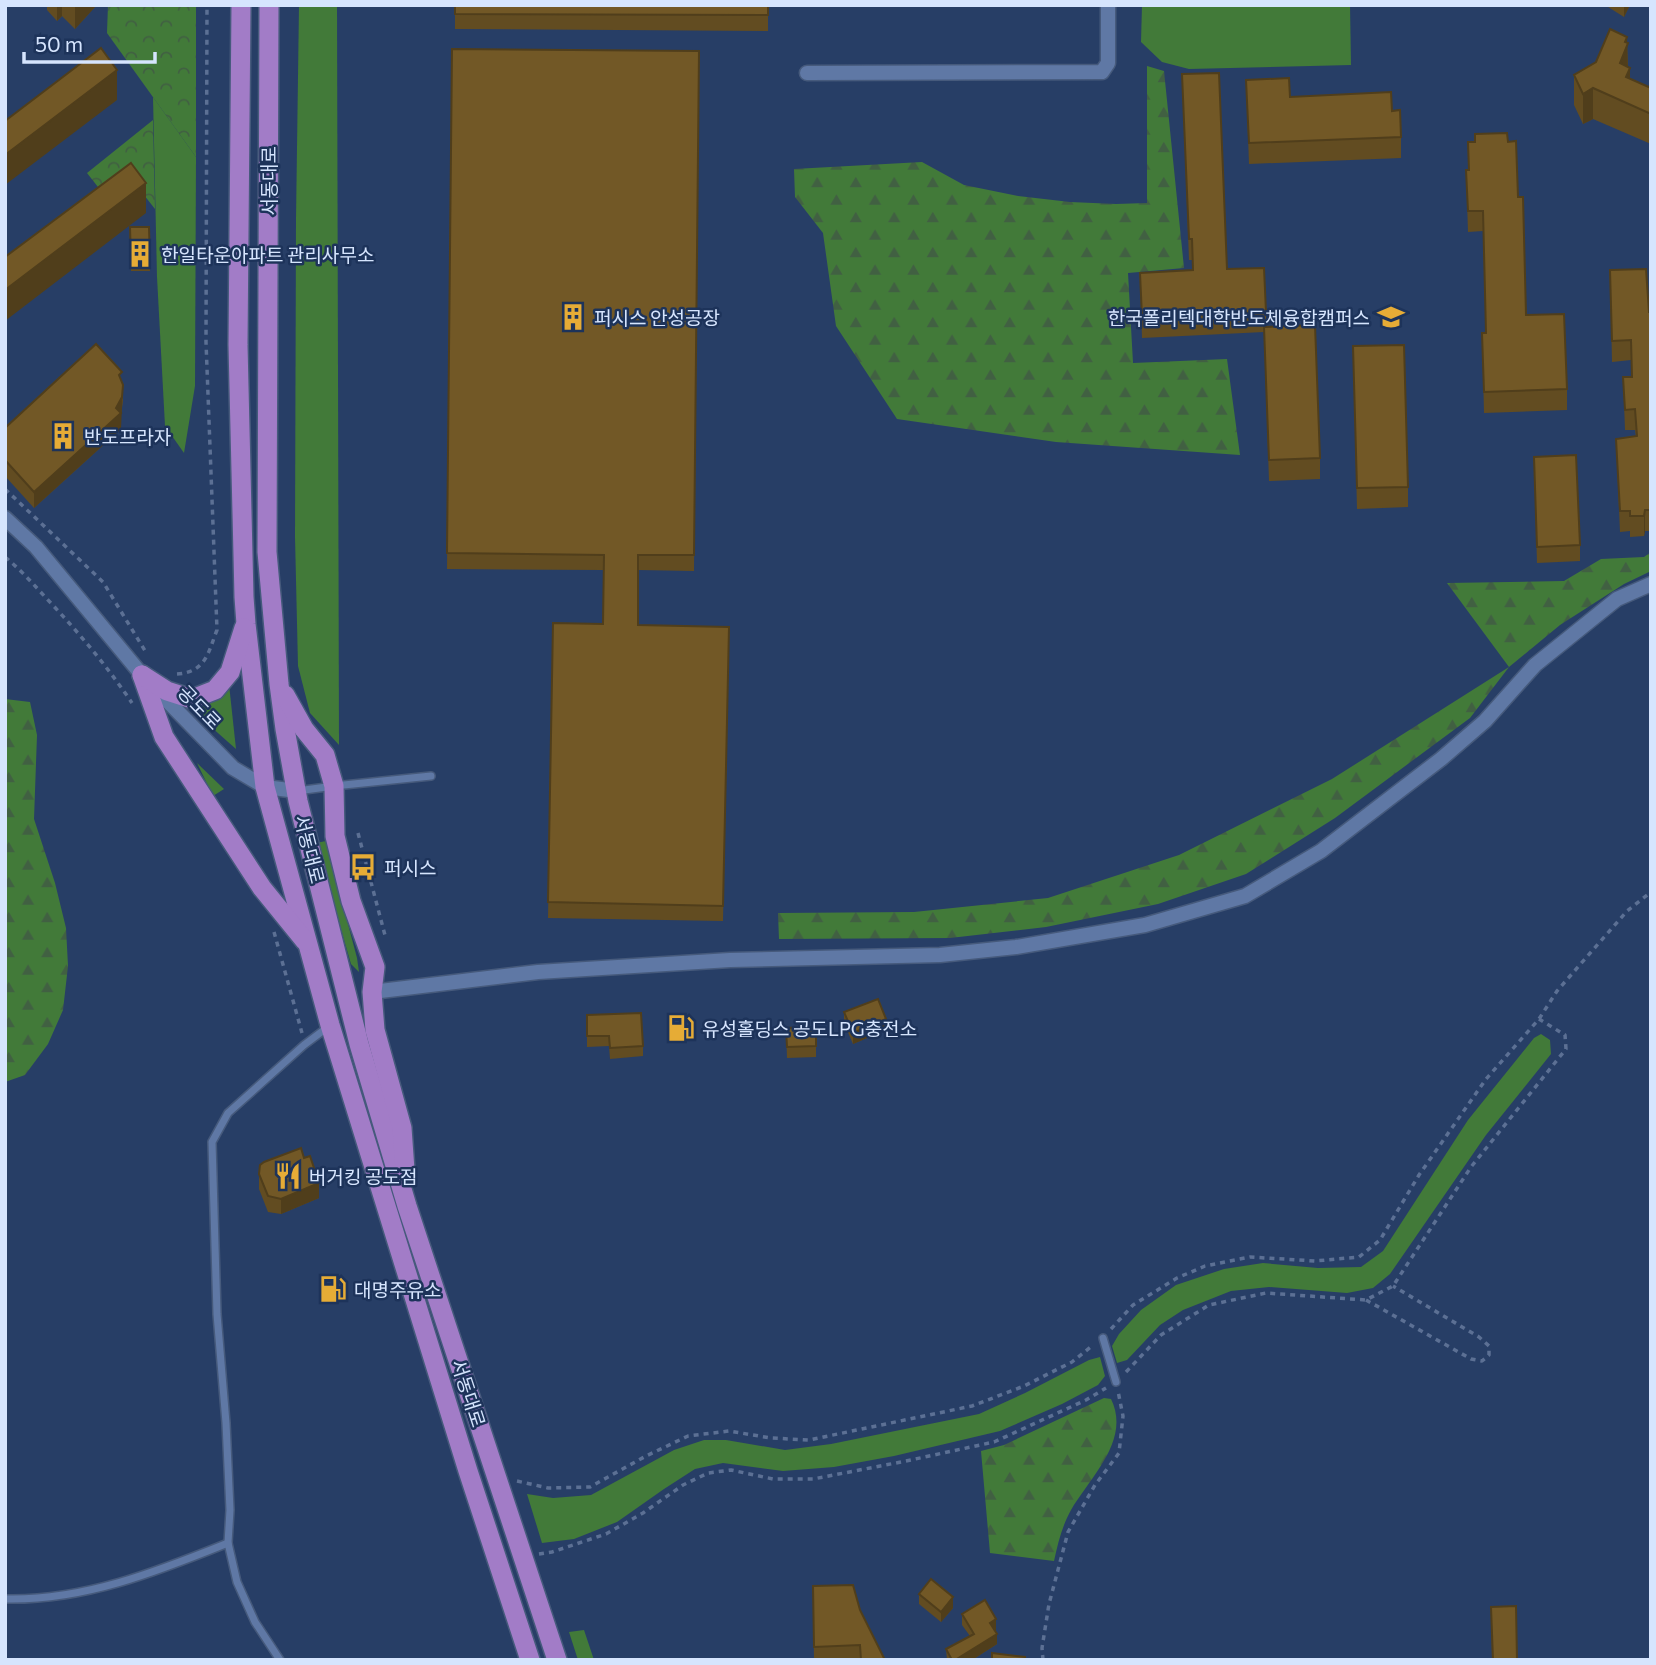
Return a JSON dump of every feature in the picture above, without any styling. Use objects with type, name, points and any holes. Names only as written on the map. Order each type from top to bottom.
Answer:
[{"type":"main road","name":"서동대로","points":[[242,5],[238,345],[246,624],[265,787],[330,1026],[468,1471],[530,1660]]},
{"type":"main road","name":"서동대로","points":[[269,5],[267,552],[279,684],[297,792],[359,1044],[407,1206],[557,1660]]},
{"type":"main road","points":[[147,670],[167,691],[192,699],[215,690],[230,672],[246,624]]},
{"type":"main road","points":[[147,670],[164,737],[262,888],[309,947]]},
{"type":"main road","points":[[279,684],[304,729],[325,755],[334,786],[335,836],[351,901],[375,967],[372,992],[375,1030],[402,1128],[407,1206]]},
{"type":"street","points":[[807,74],[1102,72],[1108,63],[1108,5]]},
{"type":"street","name":"공도로","points":[[5,518],[36,547],[233,768],[265,787],[297,792]]},
{"type":"street","points":[[372,992],[538,972],[730,960],[940,955],[1016,947],[1145,925],[1245,896],[1321,850],[1441,759],[1485,721],[1535,665],[1617,599],[1651,584]]},
{"type":"lane","name":"공도로","points":[[297,792],[431,776]]},
{"type":"lane","points":[[280,1660],[250,1612],[237,1582],[228,1543],[226,1423],[217,1314],[212,1142],[228,1112],[304,1045],[330,1026]]},
{"type":"lane","points":[[1103,1338],[1116,1382]]},
{"type":"lane","points":[[5,1599],[31,1600],[95,1590],[170,1567],[228,1543]]},
{"type":"path","points":[[170,675],[188,673],[205,662],[217,630],[206,342],[207,5]]},
{"type":"path","points":[[5,489],[103,582],[147,670]]},
{"type":"path","points":[[358,833],[388,947]]},
{"type":"path","points":[[496,1476],[548,1488],[590,1487],[688,1436],[729,1431],[771,1438],[809,1440],[972,1406],[1024,1386],[1072,1363],[1103,1338],[1133,1305],[1177,1278],[1205,1266],[1250,1257],[1315,1261],[1359,1257],[1380,1240],[1419,1175],[1486,1079],[1539,1019],[1557,991],[1627,911],[1651,892]]},
{"type":"path","points":[[1366,1300],[1471,1359],[1482,1360],[1489,1355],[1489,1346],[1479,1337],[1393,1286]]},
{"type":"path","points":[[1043,1660],[1042,1648],[1049,1604],[1068,1532],[1095,1485],[1119,1453],[1123,1416],[1116,1382]]},
{"type":"green space","points":[[108,5],[196,5],[196,157],[107,33]]},
{"type":"green space","points":[[299,5],[337,5],[339,745],[310,713],[298,666],[295,537]]},
{"type":"green space","points":[[1142,5],[1350,5],[1351,65],[1189,69],[1162,62],[1141,42]]},
{"type":"green space","points":[[1147,66],[1164,71],[1184,268],[1128,273],[1133,363],[1227,359],[1240,455],[1056,442],[897,419],[836,326],[823,233],[795,197],[794,169],[922,162],[964,185],[1018,196],[1070,202],[1147,203]]},
{"type":"green space","points":[[153,97],[196,157],[195,386],[184,453],[165,426],[157,277]]},
{"type":"green space","points":[[153,120],[155,209],[133,181],[109,201],[87,173]]},
{"type":"green space","points":[[1651,552],[1651,571],[1624,584],[1560,625],[1509,667],[1447,583],[1564,581],[1601,559],[1644,557]]},
{"type":"green space","points":[[1509,667],[1470,718],[1335,818],[1246,874],[1158,904],[1046,927],[950,938],[779,939],[778,913],[914,912],[1048,898],[1179,855],[1332,779]]},
{"type":"green space","points":[[228,675],[236,749],[184,703]]},
{"type":"green space","points":[[5,699],[30,702],[37,735],[34,819],[55,883],[66,928],[68,966],[63,1010],[48,1044],[25,1075],[5,1082]]},
{"type":"green space","points":[[197,763],[224,789],[213,796]]},
{"type":"green space","points":[[326,841],[359,972],[351,964],[316,843]]},
{"type":"green space","points":[[1541,1034],[1550,1040],[1551,1054],[1486,1135],[1390,1274],[1373,1288],[1347,1293],[1269,1287],[1231,1291],[1183,1310],[1160,1325],[1127,1360],[1117,1363],[1112,1346],[1119,1334],[1141,1310],[1176,1285],[1224,1269],[1263,1263],[1318,1268],[1361,1267],[1383,1251],[1468,1120],[1534,1038]]},
{"type":"green space","points":[[1100,1357],[1105,1376],[1098,1385],[1000,1431],[834,1467],[783,1471],[723,1463],[695,1469],[617,1522],[574,1539],[542,1543],[527,1494],[553,1498],[591,1495],[674,1450],[704,1440],[726,1440],[785,1450],[831,1444],[979,1414]]},
{"type":"green space","points":[[1104,1398],[1111,1399],[1116,1414],[1112,1443],[1098,1471],[1068,1516],[1054,1561],[990,1553],[981,1451],[1004,1445]]},
{"type":"green space","points":[[584,1630],[594,1660],[578,1660],[569,1632]]},
{"type":"building","points":[[455,5],[768,5],[768,15],[455,14]]},
{"type":"building","points":[[1610,29],[1627,37],[1625,42],[1628,43],[1620,63],[1630,68],[1626,77],[1651,88],[1651,114],[1593,88],[1583,94],[1574,75],[1596,62]]},
{"type":"building","points":[[101,48],[117,70],[5,155],[5,121]]},
{"type":"building","name":"퍼시스 안성공장","points":[[452,49],[699,51],[694,555],[638,555],[638,625],[729,627],[723,906],[548,902],[553,623],[603,624],[604,555],[447,553]]},
{"type":"building","points":[[1219,73],[1227,269],[1264,268],[1266,312],[1142,317],[1140,273],[1193,270],[1192,239],[1189,239],[1182,74]]},
{"type":"building","points":[[1289,78],[1290,97],[1391,92],[1392,111],[1400,110],[1401,137],[1249,143],[1246,80]]},
{"type":"building","points":[[1507,133],[1508,142],[1516,141],[1518,197],[1523,197],[1526,315],[1564,314],[1567,389],[1484,392],[1482,333],[1486,333],[1483,211],[1468,211],[1468,142],[1475,142],[1475,134]]},
{"type":"building","points":[[131,163],[146,183],[5,290],[5,257]]},
{"type":"building","name":"한일타운아파트 관리사무소","points":[[130,227],[149,227],[150,260],[131,261]]},
{"type":"building","points":[[1646,269],[1651,312],[1651,510],[1645,510],[1644,516],[1630,516],[1630,511],[1620,511],[1616,439],[1637,436],[1635,409],[1625,410],[1623,377],[1632,377],[1631,340],[1612,341],[1610,270]]},
{"type":"building","points":[[1315,325],[1320,458],[1269,460],[1264,327]]},
{"type":"building","name":"반도프라자","points":[[96,344],[122,372],[119,375],[123,385],[122,397],[116,408],[121,413],[34,492],[5,460],[5,428]]},
{"type":"building","points":[[1404,345],[1408,487],[1357,488],[1353,346]]},
{"type":"building","points":[[1576,455],[1580,545],[1537,547],[1534,457]]},
{"type":"building","points":[[878,999],[886,1019],[853,1033],[844,1012]]},
{"type":"building","points":[[641,1013],[643,1046],[610,1048],[609,1036],[587,1036],[587,1015]]},
{"type":"building","points":[[816,1027],[816,1046],[787,1047],[786,1028]]},
{"type":"building","points":[[301,1148],[304,1158],[310,1156],[319,1183],[281,1199],[268,1196],[259,1174],[260,1165]]},
{"type":"building","points":[[931,1579],[953,1597],[941,1612],[919,1594]]},
{"type":"building","points":[[853,1585],[860,1610],[885,1660],[861,1660],[860,1645],[814,1647],[813,1586]]},
{"type":"building","points":[[985,1600],[996,1619],[990,1623],[997,1634],[952,1660],[946,1649],[974,1634],[962,1614]]},
{"type":"building","points":[[1516,1606],[1517,1660],[1493,1660],[1491,1607]]},
{"type":"building","points":[[992,1653],[1025,1657],[1025,1660],[992,1660]]},
{"type":"place","name":"한일타운아파트 관리사무소","points":[[140,254]]},
{"type":"place","name":"퍼시스 안성공장","points":[[573,317]]},
{"type":"place","name":"한국폴리텍대학반도체융합캠퍼스","points":[[1391,317]]},
{"type":"place","name":"반도프라자","points":[[63,436]]},
{"type":"place","name":"퍼시스","points":[[363,867]]},
{"type":"place","name":"유성홀딩스 공도LPG충전소","points":[[681,1028]]},
{"type":"place","name":"버거킹 공도점","points":[[288,1176]]},
{"type":"place","name":"대명주유소","points":[[333,1289]]}]
